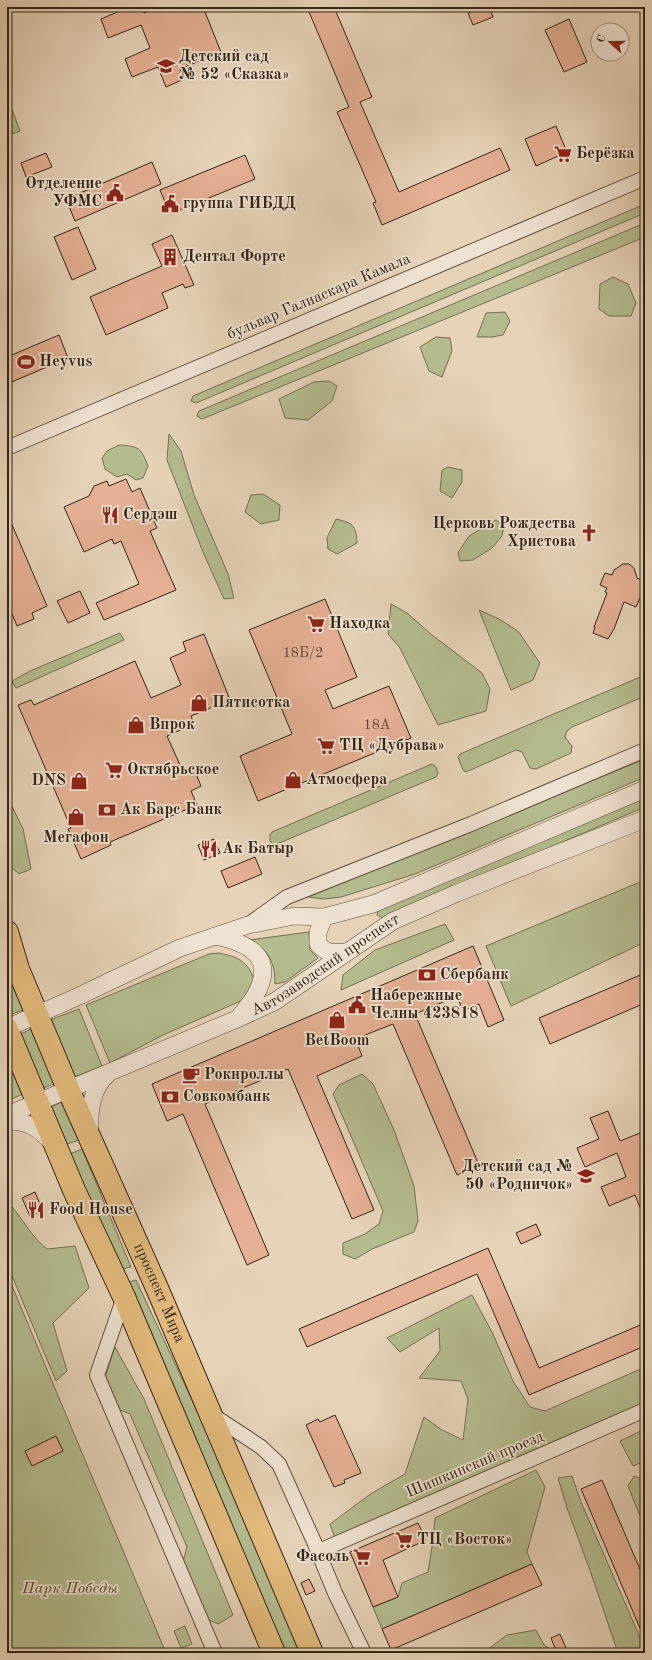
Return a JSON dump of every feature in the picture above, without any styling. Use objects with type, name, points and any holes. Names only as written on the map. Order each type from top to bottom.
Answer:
[{"type":"main road","name":"проспект Мира","points":[[7,932],[18,969],[68,1089],[154,1282],[312,1653]]},
{"type":"main road","name":"проспект Мира","points":[[7,1029],[74,1190],[124,1297],[274,1653]]},
{"type":"main road","points":[[124,1297],[122,1276],[124,1269],[130,1266],[140,1271],[154,1282]]},
{"type":"street","name":"бульвар Галиаскара Камала","points":[[7,448],[645,178]]},
{"type":"street","points":[[248,925],[286,897],[470,824],[645,750]]},
{"type":"street","name":"Автозаводский проспект","points":[[7,1029],[91,991],[180,948],[248,925],[294,916],[324,917],[373,904],[645,789]]},
{"type":"street","name":"Автозаводский проспект","points":[[7,1115],[237,1019],[274,1002],[393,921],[408,914],[457,893],[645,819]]},
{"type":"street","points":[[324,917],[318,932],[318,944],[321,948],[330,953],[347,952]]},
{"type":"street","points":[[215,935],[234,940],[246,946],[257,955],[263,968],[262,981],[255,996],[237,1019]]},
{"type":"street","points":[[88,1136],[94,1092],[101,1080],[110,1072]]},
{"type":"street","points":[[7,1121],[20,1121],[31,1125],[42,1132],[58,1149]]},
{"type":"street","points":[[124,1297],[97,1375],[215,1653]]},
{"type":"street","name":"Шишкинский проезд","points":[[318,1551],[645,1410]]},
{"type":"street","points":[[210,1412],[260,1447],[279,1464],[318,1551],[334,1593],[364,1653]]},
{"type":"green space","points":[[7,96],[20,131],[7,136]]},
{"type":"green space","points":[[645,204],[645,213],[196,403],[191,401],[193,396]]},
{"type":"green space","points":[[645,223],[645,237],[202,419],[197,416],[199,411]]},
{"type":"green space","points":[[613,277],[628,284],[636,303],[631,316],[609,316],[599,309],[600,284]]},
{"type":"green space","points":[[505,312],[510,321],[503,335],[477,337],[486,313]]},
{"type":"green space","points":[[436,337],[450,338],[452,351],[442,377],[429,371],[420,347]]},
{"type":"green space","points":[[329,381],[337,386],[332,401],[308,420],[285,418],[279,399],[314,382]]},
{"type":"green space","points":[[169,434],[181,451],[194,495],[228,574],[234,598],[224,599],[203,552],[167,460]]},
{"type":"green space","points":[[119,445],[135,447],[141,452],[148,466],[143,478],[136,480],[127,474],[117,477],[105,469],[102,458],[107,451]]},
{"type":"green space","points":[[448,467],[462,470],[462,482],[452,498],[440,491],[442,470]]},
{"type":"green space","points":[[263,494],[280,505],[279,520],[261,524],[245,512],[251,495]]},
{"type":"green space","points":[[336,519],[346,522],[352,526],[356,532],[357,543],[337,554],[328,549],[327,538]]},
{"type":"green space","points":[[496,520],[504,526],[502,536],[492,548],[473,560],[460,561],[458,553],[469,536]]},
{"type":"green space","points":[[391,604],[407,613],[432,635],[482,673],[490,689],[486,711],[438,725],[400,648],[388,634]]},
{"type":"green space","points":[[479,610],[499,619],[518,631],[540,663],[533,680],[511,690]]},
{"type":"green space","points":[[120,633],[124,640],[16,688],[12,681],[30,671]]},
{"type":"green space","points":[[645,675],[645,696],[572,727],[567,731],[565,737],[572,746],[571,753],[536,769],[530,768],[522,752],[516,750],[466,772],[463,770],[458,757],[460,754]]},
{"type":"green space","points":[[645,759],[645,777],[415,874],[341,897],[324,899],[308,897]]},
{"type":"green space","points":[[432,764],[436,767],[438,773],[436,777],[277,844],[273,844],[270,841],[270,835],[272,832]]},
{"type":"green space","points":[[7,796],[23,829],[31,869],[19,874],[7,863]]},
{"type":"green space","points":[[645,798],[645,807],[383,918],[377,915],[378,910]]},
{"type":"green space","points":[[645,880],[645,942],[511,1006],[486,946]]},
{"type":"green space","points":[[445,924],[454,940],[341,990],[343,975],[375,950]]},
{"type":"green space","points":[[309,932],[310,950],[318,958],[285,982],[275,984],[274,970],[270,958],[262,948],[249,940]]},
{"type":"green space","points":[[219,953],[237,958],[249,968],[254,980],[243,1000],[163,1035],[110,1063],[86,1005],[209,954]]},
{"type":"green space","points":[[9,977],[23,1010],[12,1014],[7,1002],[7,978]]},
{"type":"green space","points":[[79,1009],[102,1066],[74,1077],[50,1020]]},
{"type":"green space","points":[[31,1029],[54,1084],[43,1088],[21,1034]]},
{"type":"green space","points":[[7,1055],[23,1094],[7,1101]]},
{"type":"green space","points":[[362,1074],[373,1084],[394,1130],[414,1186],[418,1221],[414,1232],[372,1249],[355,1259],[343,1254],[343,1243],[365,1234],[379,1224],[383,1211],[333,1094],[339,1085]]},
{"type":"green space","points":[[62,1102],[79,1140],[67,1144],[51,1107]]},
{"type":"green space","points":[[82,1149],[131,1267],[120,1272],[70,1154]]},
{"type":"green space","points":[[7,1201],[36,1239],[47,1249],[75,1246],[89,1288],[53,1323],[67,1371],[56,1381],[7,1264]]},
{"type":"green space","name":"Парк Победы","points":[[7,1274],[166,1653],[7,1653]]},
{"type":"green space","points":[[136,1280],[212,1443],[301,1653],[285,1653],[129,1282]]},
{"type":"green space","points":[[472,1295],[493,1334],[513,1381],[530,1407],[545,1411],[645,1367],[645,1406],[338,1547],[330,1524],[372,1493],[405,1474],[424,1417],[442,1430],[463,1440],[468,1399],[461,1381],[419,1378],[440,1351],[439,1328],[400,1352],[387,1338]]},
{"type":"green space","points":[[115,1347],[144,1399],[233,1615],[218,1624],[205,1618],[182,1565],[187,1547],[130,1414],[115,1408],[104,1380]]},
{"type":"green space","points":[[645,1429],[645,1461],[633,1466],[620,1441]]},
{"type":"green space","points":[[536,1470],[545,1487],[527,1552],[532,1564],[382,1629],[373,1607],[398,1597],[402,1583],[428,1572],[435,1518]]},
{"type":"green space","points":[[572,1476],[581,1502],[645,1649],[645,1653],[618,1653],[567,1508],[558,1478]]},
{"type":"green space","points":[[634,1476],[645,1480],[645,1528],[628,1486]]},
{"type":"green space","points":[[185,1626],[192,1644],[181,1648],[174,1631]]},
{"type":"green space","points":[[536,1630],[544,1645],[556,1653],[483,1653],[507,1635]]},
{"type":"building","points":[[121,7],[142,7],[144,13],[158,7],[203,7],[221,52],[180,69],[184,79],[166,87],[158,67],[132,77],[125,59],[150,48],[141,25],[108,38],[101,19],[122,10]]},
{"type":"building","points":[[307,7],[334,7],[372,97],[360,102],[399,192],[500,148],[510,170],[382,225],[373,203],[376,202],[337,112],[349,107]]},
{"type":"building","points":[[484,7],[489,7],[493,17],[473,25],[468,13]]},
{"type":"building","points":[[569,19],[587,62],[564,72],[545,30]]},
{"type":"building","points":[[556,126],[567,152],[536,166],[525,139]]},
{"type":"building","points":[[46,153],[52,167],[26,177],[21,163]]},
{"type":"building","points":[[245,155],[255,179],[170,214],[160,190]]},
{"type":"building","points":[[152,162],[161,184],[75,221],[66,199]]},
{"type":"building","points":[[78,227],[96,269],[72,280],[54,237]]},
{"type":"building","points":[[172,235],[194,285],[185,288],[183,284],[162,293],[168,308],[106,335],[90,297],[162,266],[152,244]]},
{"type":"building","points":[[59,335],[68,358],[7,384],[7,357]]},
{"type":"building","points":[[126,479],[132,492],[140,488],[157,528],[150,531],[176,590],[104,620],[96,603],[139,584],[121,541],[114,544],[112,539],[84,552],[64,507],[89,496],[94,486],[107,481],[109,486]]},
{"type":"building","points":[[7,513],[47,606],[32,613],[34,619],[17,626],[10,609],[7,610]]},
{"type":"building","points":[[623,564],[629,564],[634,568],[637,578],[645,582],[645,586],[636,607],[624,602],[614,629],[608,639],[593,633],[607,593],[605,592],[607,588],[600,585],[605,573],[612,575],[614,570]]},
{"type":"building","points":[[80,591],[90,613],[68,623],[57,601]]},
{"type":"building","points":[[325,599],[357,677],[325,690],[333,709],[389,686],[411,738],[258,801],[240,756],[292,734],[249,630]]},
{"type":"building","name":"Октябрьское","points":[[204,634],[230,700],[191,716],[194,724],[167,736],[184,774],[194,769],[201,786],[191,791],[197,805],[110,842],[111,845],[81,859],[68,829],[71,828],[18,705],[31,700],[34,705],[135,661],[151,698],[181,685],[170,658],[186,651],[183,642]]},
{"type":"building","points":[[214,839],[220,853],[204,860],[198,845]]},
{"type":"building","points":[[255,857],[262,874],[228,888],[221,871]]},
{"type":"building","points":[[473,946],[504,1020],[488,1027],[479,1004],[463,1011],[457,996],[415,1014],[479,1165],[457,1175],[393,1024],[356,1040],[362,1056],[317,1076],[374,1210],[352,1219],[288,1069],[205,1104],[269,1255],[247,1265],[183,1114],[167,1121],[152,1084]]},
{"type":"building","points":[[645,973],[645,1003],[550,1044],[539,1018]]},
{"type":"building","points":[[608,1111],[620,1141],[645,1131],[645,1220],[635,1195],[609,1206],[601,1187],[626,1177],[617,1153],[585,1167],[577,1148],[599,1139],[590,1118]]},
{"type":"building","points":[[35,1192],[43,1211],[30,1216],[22,1198]]},
{"type":"building","points":[[536,1224],[541,1235],[521,1244],[516,1233]]},
{"type":"building","points":[[488,1248],[539,1368],[645,1323],[645,1346],[529,1395],[477,1274],[307,1347],[299,1329]]},
{"type":"building","points":[[335,1415],[361,1473],[344,1480],[345,1483],[334,1487],[306,1425],[318,1419],[320,1422]]},
{"type":"building","points":[[56,1436],[63,1451],[32,1466],[25,1451]]},
{"type":"building","points":[[602,1480],[645,1581],[645,1640],[581,1489]]},
{"type":"building","points":[[418,1523],[426,1540],[383,1560],[398,1597],[373,1607],[350,1552]]},
{"type":"building","points":[[532,1564],[542,1585],[391,1650],[382,1629]]},
{"type":"building","points":[[309,1579],[315,1591],[306,1595],[301,1583]]},
{"type":"building","points":[[560,1634],[568,1653],[557,1653],[551,1638]]},
{"type":"place","name":"Детский сад № 52 «Сказка»","points":[[166,66]]},
{"type":"place","name":"Берёзка","points":[[563,154]]},
{"type":"place","name":"Отделение УФМС","points":[[115,193]]},
{"type":"place","name":"группа ГИБДД","points":[[170,204]]},
{"type":"place","name":"Дентал Форте","points":[[170,257]]},
{"type":"place","name":"Heyvus","points":[[26,362]]},
{"type":"place","name":"Сердэш","points":[[110,515]]},
{"type":"place","name":"Церковь Рождества Христова","points":[[589,533]]},
{"type":"place","name":"Находка","points":[[316,624]]},
{"type":"place","name":"Пятисотка","points":[[199,703]]},
{"type":"place","name":"Впрок","points":[[136,725]]},
{"type":"place","name":"ТЦ «Дубрава»","points":[[326,746]]},
{"type":"place","name":"Октябрьское","points":[[114,770]]},
{"type":"place","name":"Атмосфера","points":[[293,780]]},
{"type":"place","name":"DNS","points":[[79,781]]},
{"type":"place","name":"Ак Барс Банк","points":[[107,810]]},
{"type":"place","name":"Мегафон","points":[[76,817]]},
{"type":"place","name":"Ак Батыр","points":[[209,849]]},
{"type":"place","name":"Сбербанк","points":[[427,975]]},
{"type":"place","name":"Набережные Челны 423818","points":[[357,1005]]},
{"type":"place","name":"BetBoom","points":[[337,1020]]},
{"type":"place","name":"Рокнроллы","points":[[191,1075]]},
{"type":"place","name":"Совкомбанк","points":[[170,1097]]},
{"type":"place","name":"Детский сад № 50 «Родничок»","points":[[586,1176]]},
{"type":"place","name":"Food House","points":[[36,1210]]},
{"type":"place","name":"ТЦ «Восток»","points":[[404,1540]]},
{"type":"place","name":"Фасоль","points":[[362,1557]]}]
